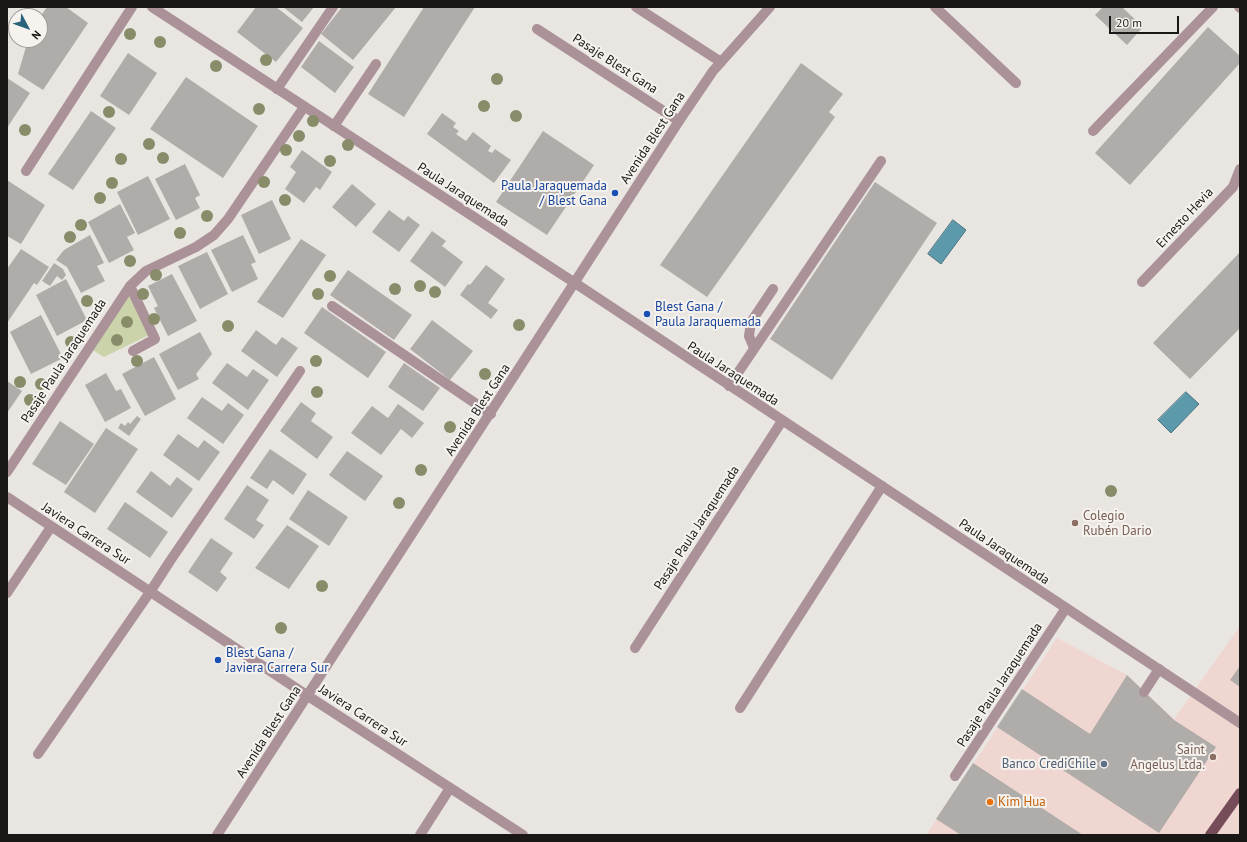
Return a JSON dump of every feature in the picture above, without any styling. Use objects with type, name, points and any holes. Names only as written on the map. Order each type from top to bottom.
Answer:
[{"type":"main road","points":[[1210,835],[1240,793]]},
{"type":"street","points":[[26,171],[132,7]]},
{"type":"street","name":"Paula Jaraquemada","points":[[152,7],[575,283],[728,386],[1240,723]]},
{"type":"street","points":[[277,89],[333,7]]},
{"type":"street","points":[[636,7],[721,62]]},
{"type":"street","name":"Avenida Blest Gana","points":[[217,835],[491,414],[679,121],[721,62],[770,7]]},
{"type":"street","points":[[936,7],[1016,83]]},
{"type":"street","points":[[1093,131],[1213,7]]},
{"type":"street","name":"Pasaje Blest Gana","points":[[537,29],[679,121]]},
{"type":"street","points":[[334,126],[376,64]]},
{"type":"street","name":"Pasaje Paula Jaraquemada","points":[[7,472],[130,286],[146,272],[196,247],[214,235],[228,219],[304,107]]},
{"type":"street","points":[[728,386],[881,161]]},
{"type":"street","name":"Ernesto Hevia","points":[[1142,282],[1233,187],[1240,169]]},
{"type":"street","points":[[130,286],[156,339],[133,351]]},
{"type":"street","points":[[754,348],[749,336],[751,322],[773,289]]},
{"type":"street","points":[[332,306],[491,414]]},
{"type":"street","points":[[38,754],[300,371]]},
{"type":"street","name":"Pasaje Paula Jaraquemada","points":[[635,648],[782,421]]},
{"type":"street","points":[[740,708],[882,486]]},
{"type":"street","name":"Javiera Carrera Sur","points":[[7,498],[523,835]]},
{"type":"street","points":[[7,593],[51,527]]},
{"type":"street","name":"Pasaje Paula Jaraquemada","points":[[955,776],[1066,608]]},
{"type":"street","points":[[1144,692],[1159,670]]},
{"type":"street","points":[[420,835],[450,788]]},
{"type":"shaded area","points":[[1240,626],[1240,835],[926,835],[1057,638],[1127,675],[1174,719]]},
{"type":"green space","points":[[130,293],[151,334],[104,357],[91,349]]},
{"type":"water","points":[[953,220],[966,230],[941,264],[928,254]]},
{"type":"water","points":[[1186,392],[1199,404],[1171,433],[1158,420]]},
{"type":"building","points":[[66,7],[88,23],[43,90],[18,74],[26,48],[48,48],[48,8],[46,8]]},
{"type":"building","points":[[256,7],[276,7],[303,28],[276,62],[237,32]]},
{"type":"building","points":[[283,7],[314,7],[302,22]]},
{"type":"building","points":[[342,7],[396,7],[353,60],[321,34]]},
{"type":"building","points":[[424,7],[475,7],[404,117],[368,94]]},
{"type":"building","points":[[1103,7],[1122,7],[1143,27],[1127,45],[1095,15]]},
{"type":"building","points":[[1208,27],[1240,56],[1240,63],[1130,185],[1095,153]]},
{"type":"building","points":[[319,41],[354,67],[335,93],[301,67]]},
{"type":"building","points":[[128,53],[157,73],[129,115],[100,96]]},
{"type":"building","points":[[801,63],[843,94],[829,112],[835,117],[707,297],[660,265]]},
{"type":"building","points":[[186,77],[258,126],[223,178],[150,129]]},
{"type":"building","points":[[7,78],[30,93],[7,128]]},
{"type":"building","points":[[91,111],[116,128],[73,190],[48,174]]},
{"type":"building","points":[[442,113],[456,123],[453,127],[459,131],[456,134],[466,141],[473,132],[491,146],[488,151],[492,153],[495,149],[511,160],[494,183],[427,134]]},
{"type":"building","points":[[543,131],[594,165],[547,235],[496,202]]},
{"type":"building","points":[[302,150],[332,172],[320,190],[316,187],[304,203],[285,189],[296,172],[290,167]]},
{"type":"building","points":[[185,164],[200,195],[195,198],[200,208],[176,220],[155,179]]},
{"type":"building","points":[[148,176],[170,219],[138,235],[117,192]]},
{"type":"building","points":[[7,180],[45,205],[21,244],[7,236]]},
{"type":"building","points":[[875,182],[937,223],[832,380],[770,339]]},
{"type":"building","points":[[352,184],[376,204],[356,227],[332,207]]},
{"type":"building","points":[[272,200],[291,239],[259,254],[241,215]]},
{"type":"building","points":[[120,204],[135,233],[127,237],[134,250],[109,263],[88,222]]},
{"type":"building","points":[[389,210],[404,221],[408,216],[420,225],[399,252],[372,232]]},
{"type":"building","points":[[432,231],[446,241],[442,246],[463,262],[445,287],[410,261]]},
{"type":"building","points":[[90,235],[104,263],[97,266],[105,281],[81,293],[67,267],[56,260],[64,250]]},
{"type":"building","points":[[243,235],[256,262],[251,264],[258,279],[232,292],[211,250]]},
{"type":"building","points":[[301,239],[326,255],[283,318],[257,302]]},
{"type":"building","points":[[21,249],[49,267],[37,285],[34,283],[7,323],[7,269]]},
{"type":"building","points":[[207,252],[228,294],[200,309],[178,266]]},
{"type":"building","points":[[1240,252],[1240,328],[1190,379],[1153,343]]},
{"type":"building","points":[[54,263],[63,269],[66,275],[62,280],[57,276],[50,286],[42,281]]},
{"type":"building","points":[[486,265],[505,279],[488,303],[498,310],[491,319],[460,295]]},
{"type":"building","points":[[348,270],[412,315],[394,340],[330,295]]},
{"type":"building","points":[[172,274],[197,321],[168,336],[154,308],[158,306],[148,286]]},
{"type":"building","points":[[66,279],[87,320],[57,336],[36,295]]},
{"type":"building","points":[[322,307],[386,352],[368,378],[304,333]]},
{"type":"building","points":[[41,315],[63,358],[31,374],[10,332]]},
{"type":"building","points":[[432,320],[473,351],[450,380],[410,349]]},
{"type":"building","points":[[256,330],[276,345],[282,337],[298,348],[277,377],[241,351]]},
{"type":"building","points":[[200,332],[212,354],[196,374],[199,379],[178,390],[159,354]]},
{"type":"building","points":[[154,357],[176,399],[145,416],[122,374]]},
{"type":"building","points":[[227,363],[247,377],[253,369],[269,380],[248,410],[212,383]]},
{"type":"building","points":[[404,363],[440,388],[423,411],[388,387]]},
{"type":"building","points":[[106,373],[116,391],[121,389],[131,408],[105,422],[85,385]]},
{"type":"building","points":[[7,381],[22,391],[7,413]]},
{"type":"building","points":[[202,397],[222,411],[228,403],[244,415],[223,444],[187,418]]},
{"type":"building","points":[[301,402],[316,413],[311,421],[333,437],[317,459],[280,431]]},
{"type":"building","points":[[398,404],[424,423],[412,438],[401,429],[381,455],[351,433],[372,406],[388,418]]},
{"type":"building","points":[[137,416],[141,419],[129,436],[118,428],[121,423],[125,426],[128,422],[130,424]]},
{"type":"building","points":[[60,421],[94,444],[66,485],[32,464]]},
{"type":"building","points":[[106,428],[138,449],[95,513],[64,492]]},
{"type":"building","points":[[178,434],[198,448],[204,440],[220,452],[199,481],[163,455]]},
{"type":"building","points":[[270,449],[307,474],[293,495],[273,480],[267,489],[250,478]]},
{"type":"building","points":[[347,451],[383,476],[365,501],[329,475]]},
{"type":"building","points":[[151,471],[170,486],[177,477],[193,489],[172,518],[136,492]]},
{"type":"building","points":[[247,485],[269,500],[256,520],[264,525],[254,539],[224,519]]},
{"type":"building","points":[[308,490],[348,517],[329,546],[289,519]]},
{"type":"building","points":[[125,502],[168,532],[150,558],[107,529]]},
{"type":"building","points":[[287,525],[319,546],[289,589],[255,568]]},
{"type":"building","points":[[211,538],[233,553],[220,572],[227,578],[217,592],[188,572]]},
{"type":"building","points":[[1240,666],[1240,687],[1230,680]]},
{"type":"building","name":"Banco CrediChile","points":[[1127,675],[1174,720],[1216,747],[1159,833],[997,727],[1022,689],[1090,734]]},
{"type":"building","name":"Kim Hua","points":[[973,763],[1083,835],[961,835],[936,819]]},
{"type":"place","name":"Paula Jaraquemada / Blest Gana","points":[[615,193]]},
{"type":"place","name":"Blest Gana / Paula Jaraquemada","points":[[647,314]]},
{"type":"place","name":"Colegio Rubén Dario","points":[[1075,523]]},
{"type":"place","name":"Blest Gana / Javiera Carrera Sur","points":[[218,660]]},
{"type":"place","name":"Saint Angelus Ltda.","points":[[1213,757]]},
{"type":"place","name":"Banco CrediChile","points":[[1104,764]]},
{"type":"place","name":"Kim Hua","points":[[990,802]]}]
